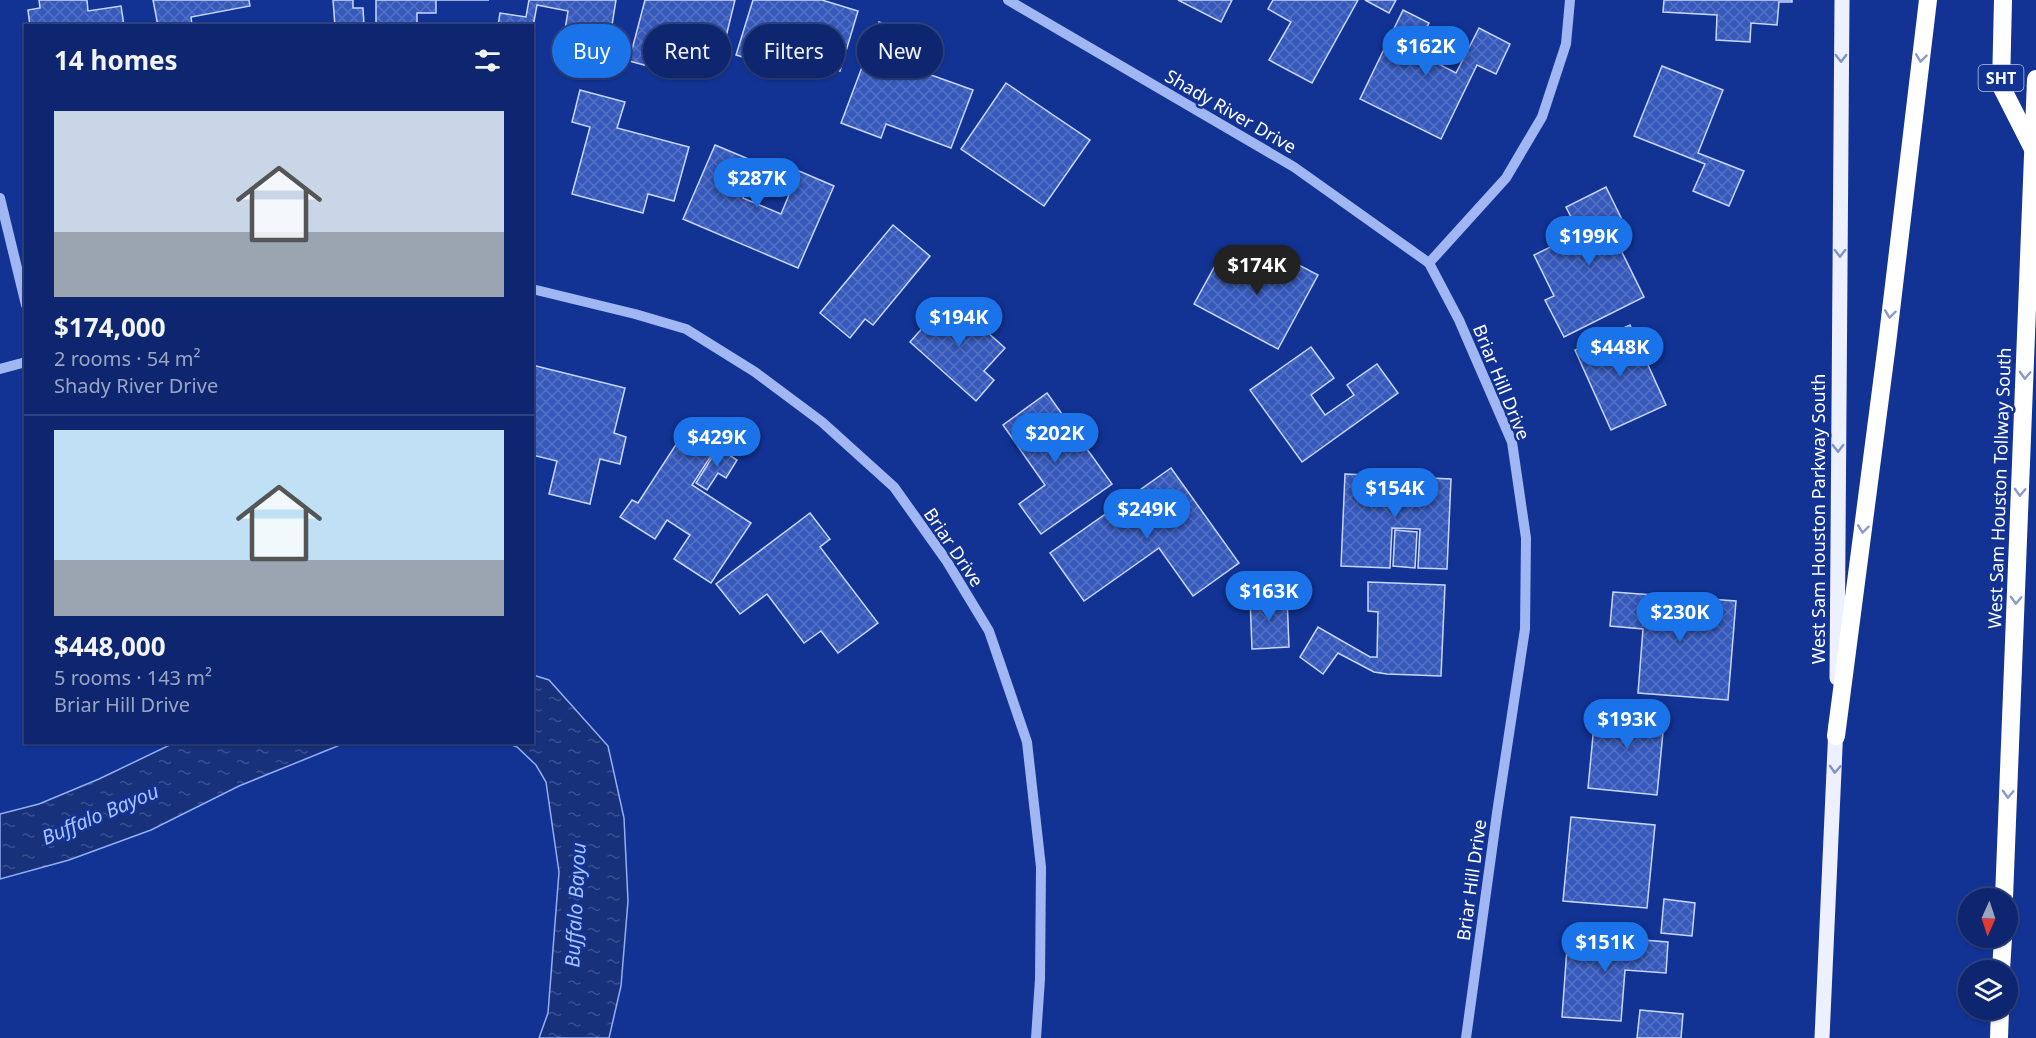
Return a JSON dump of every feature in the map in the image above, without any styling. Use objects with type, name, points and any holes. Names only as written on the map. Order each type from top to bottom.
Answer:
[{"type":"highway","points":[[1836,736],[1887,344],[1928,0]]},
{"type":"highway","name":"SHT","points":[[2003,0],[2001,86],[2033,148]]},
{"type":"highway","name":"West Sam Houston Tollway South","points":[[2004,888],[2036,79]]},
{"type":"highway","points":[[1999,1038],[2000,1020]]},
{"type":"main road","name":"West Sam Houston Parkway South","points":[[1822,1038],[1836,736],[1842,0]]},
{"type":"street","name":"Shady River Drive","points":[[1008,0],[1294,167],[1429,263]]},
{"type":"street","points":[[1429,263],[1506,178],[1542,117],[1566,44],[1570,0]]},
{"type":"street","points":[[0,198],[24,297]]},
{"type":"street","name":"Briar Hill Drive","points":[[1429,263],[1459,320],[1512,442],[1526,538],[1525,629],[1466,1038]]},
{"type":"street","name":"Briar Drive","points":[[534,289],[686,329],[754,372],[822,422],[894,487],[946,560],[988,631],[1028,742],[1041,867],[1040,979],[1036,1038]]},
{"type":"street","points":[[0,369],[24,363]]},
{"type":"water","name":"Buffalo Bayou","points":[[534,675],[549,680],[608,746],[624,818],[628,901],[621,986],[609,1038],[539,1038],[548,1013],[559,872],[546,782],[536,765],[517,747],[509,744],[534,744]]},
{"type":"water","name":"Buffalo Bayou","points":[[172,744],[343,744],[239,786],[151,830],[69,860],[0,879],[0,814],[39,804],[99,779]]},
{"type":"building","points":[[39,0],[87,0],[88,11],[121,6],[124,24],[30,24],[28,10],[40,8]]},
{"type":"building","points":[[153,0],[249,0],[250,6],[191,17],[192,24],[158,24]]},
{"type":"building","points":[[333,0],[353,0],[353,8],[363,8],[364,24],[335,24]]},
{"type":"building","points":[[376,0],[436,0],[436,13],[417,13],[417,24],[376,24]]},
{"type":"building","points":[[529,0],[616,0],[612,24],[566,24],[568,11],[537,5],[533,24],[498,24],[500,13],[526,17]]},
{"type":"building","points":[[645,0],[735,0],[729,24],[643,24],[643,65],[631,62],[631,53]]},
{"type":"building","points":[[753,0],[822,0],[858,11],[845,54],[845,24],[746,24]]},
{"type":"building","points":[[1178,0],[1232,0],[1221,22]]},
{"type":"building","points":[[1273,0],[1358,0],[1312,83],[1269,60],[1291,22],[1268,9]]},
{"type":"building","points":[[1365,0],[1396,0],[1389,13]]},
{"type":"building","points":[[1664,0],[1792,0],[1792,2],[1779,2],[1777,25],[1751,23],[1750,42],[1716,40],[1717,15],[1663,12]]},
{"type":"building","points":[[1403,10],[1429,23],[1415,52],[1456,73],[1479,28],[1510,44],[1496,74],[1477,65],[1441,139],[1360,99]]},
{"type":"building","points":[[743,32],[743,57],[736,55]]},
{"type":"building","points":[[1662,66],[1723,90],[1698,153],[1744,171],[1729,206],[1693,191],[1705,164],[1634,136]]},
{"type":"building","points":[[858,78],[940,78],[973,90],[951,148],[886,124],[881,138],[841,123]]},
{"type":"building","points":[[1006,83],[1090,140],[1044,206],[961,149]]},
{"type":"building","points":[[580,90],[625,102],[617,128],[689,147],[674,201],[648,194],[643,213],[572,194],[590,127],[572,122]]},
{"type":"building","points":[[715,145],[758,163],[743,198],[781,214],[799,171],[834,186],[798,268],[683,219]]},
{"type":"building","points":[[1606,187],[1628,232],[1615,238],[1644,297],[1564,337],[1545,300],[1554,296],[1534,255],[1579,233],[1566,207]]},
{"type":"building","points":[[893,225],[930,256],[873,325],[865,319],[850,338],[820,313]]},
{"type":"building","points":[[1223,251],[1265,274],[1276,253],[1318,275],[1278,349],[1194,304]]},
{"type":"building","points":[[949,298],[1005,348],[984,371],[994,380],[976,401],[910,342]]},
{"type":"building","points":[[1630,325],[1666,405],[1611,430],[1575,350]]},
{"type":"building","points":[[1311,347],[1334,378],[1311,395],[1325,415],[1354,395],[1347,385],[1377,364],[1398,393],[1302,462],[1250,390]]},
{"type":"building","points":[[534,365],[625,388],[614,433],[626,437],[620,464],[600,459],[590,504],[549,494],[557,461],[534,455]]},
{"type":"building","points":[[1047,393],[1112,484],[1041,534],[1019,504],[1045,485],[1003,425]]},
{"type":"building","points":[[690,423],[720,442],[692,485],[751,523],[711,583],[674,559],[690,535],[667,520],[655,539],[620,517],[632,500],[638,503]]},
{"type":"building","points":[[718,448],[737,460],[726,478],[718,473],[707,490],[696,483]]},
{"type":"building","points":[[1171,468],[1239,563],[1193,596],[1159,548],[1084,601],[1050,553]]},
{"type":"building","points":[[1345,474],[1451,479],[1447,569],[1418,568],[1420,529],[1392,528],[1390,568],[1341,566]]},
{"type":"building","points":[[810,513],[830,539],[820,547],[878,623],[838,653],[821,631],[804,643],[767,594],[740,614],[716,584]]},
{"type":"building","points":[[1395,530],[1417,532],[1415,568],[1393,566]]},
{"type":"building","points":[[1368,582],[1445,585],[1441,676],[1374,672],[1338,653],[1323,674],[1300,657],[1318,627],[1370,657],[1377,657],[1378,612],[1368,611]]},
{"type":"building","points":[[1613,592],[1736,601],[1728,700],[1638,693],[1643,629],[1610,626]]},
{"type":"building","points":[[1287,596],[1289,647],[1252,649],[1250,597]]},
{"type":"building","points":[[1596,704],[1665,711],[1657,795],[1588,788]]},
{"type":"building","points":[[1571,817],[1655,825],[1647,908],[1563,901]]},
{"type":"building","points":[[1664,899],[1695,903],[1692,936],[1661,933]]},
{"type":"building","points":[[1568,934],[1668,942],[1666,973],[1625,970],[1621,1021],[1562,1017]]},
{"type":"building","points":[[1640,1010],[1683,1014],[1681,1038],[1637,1038]]}]
